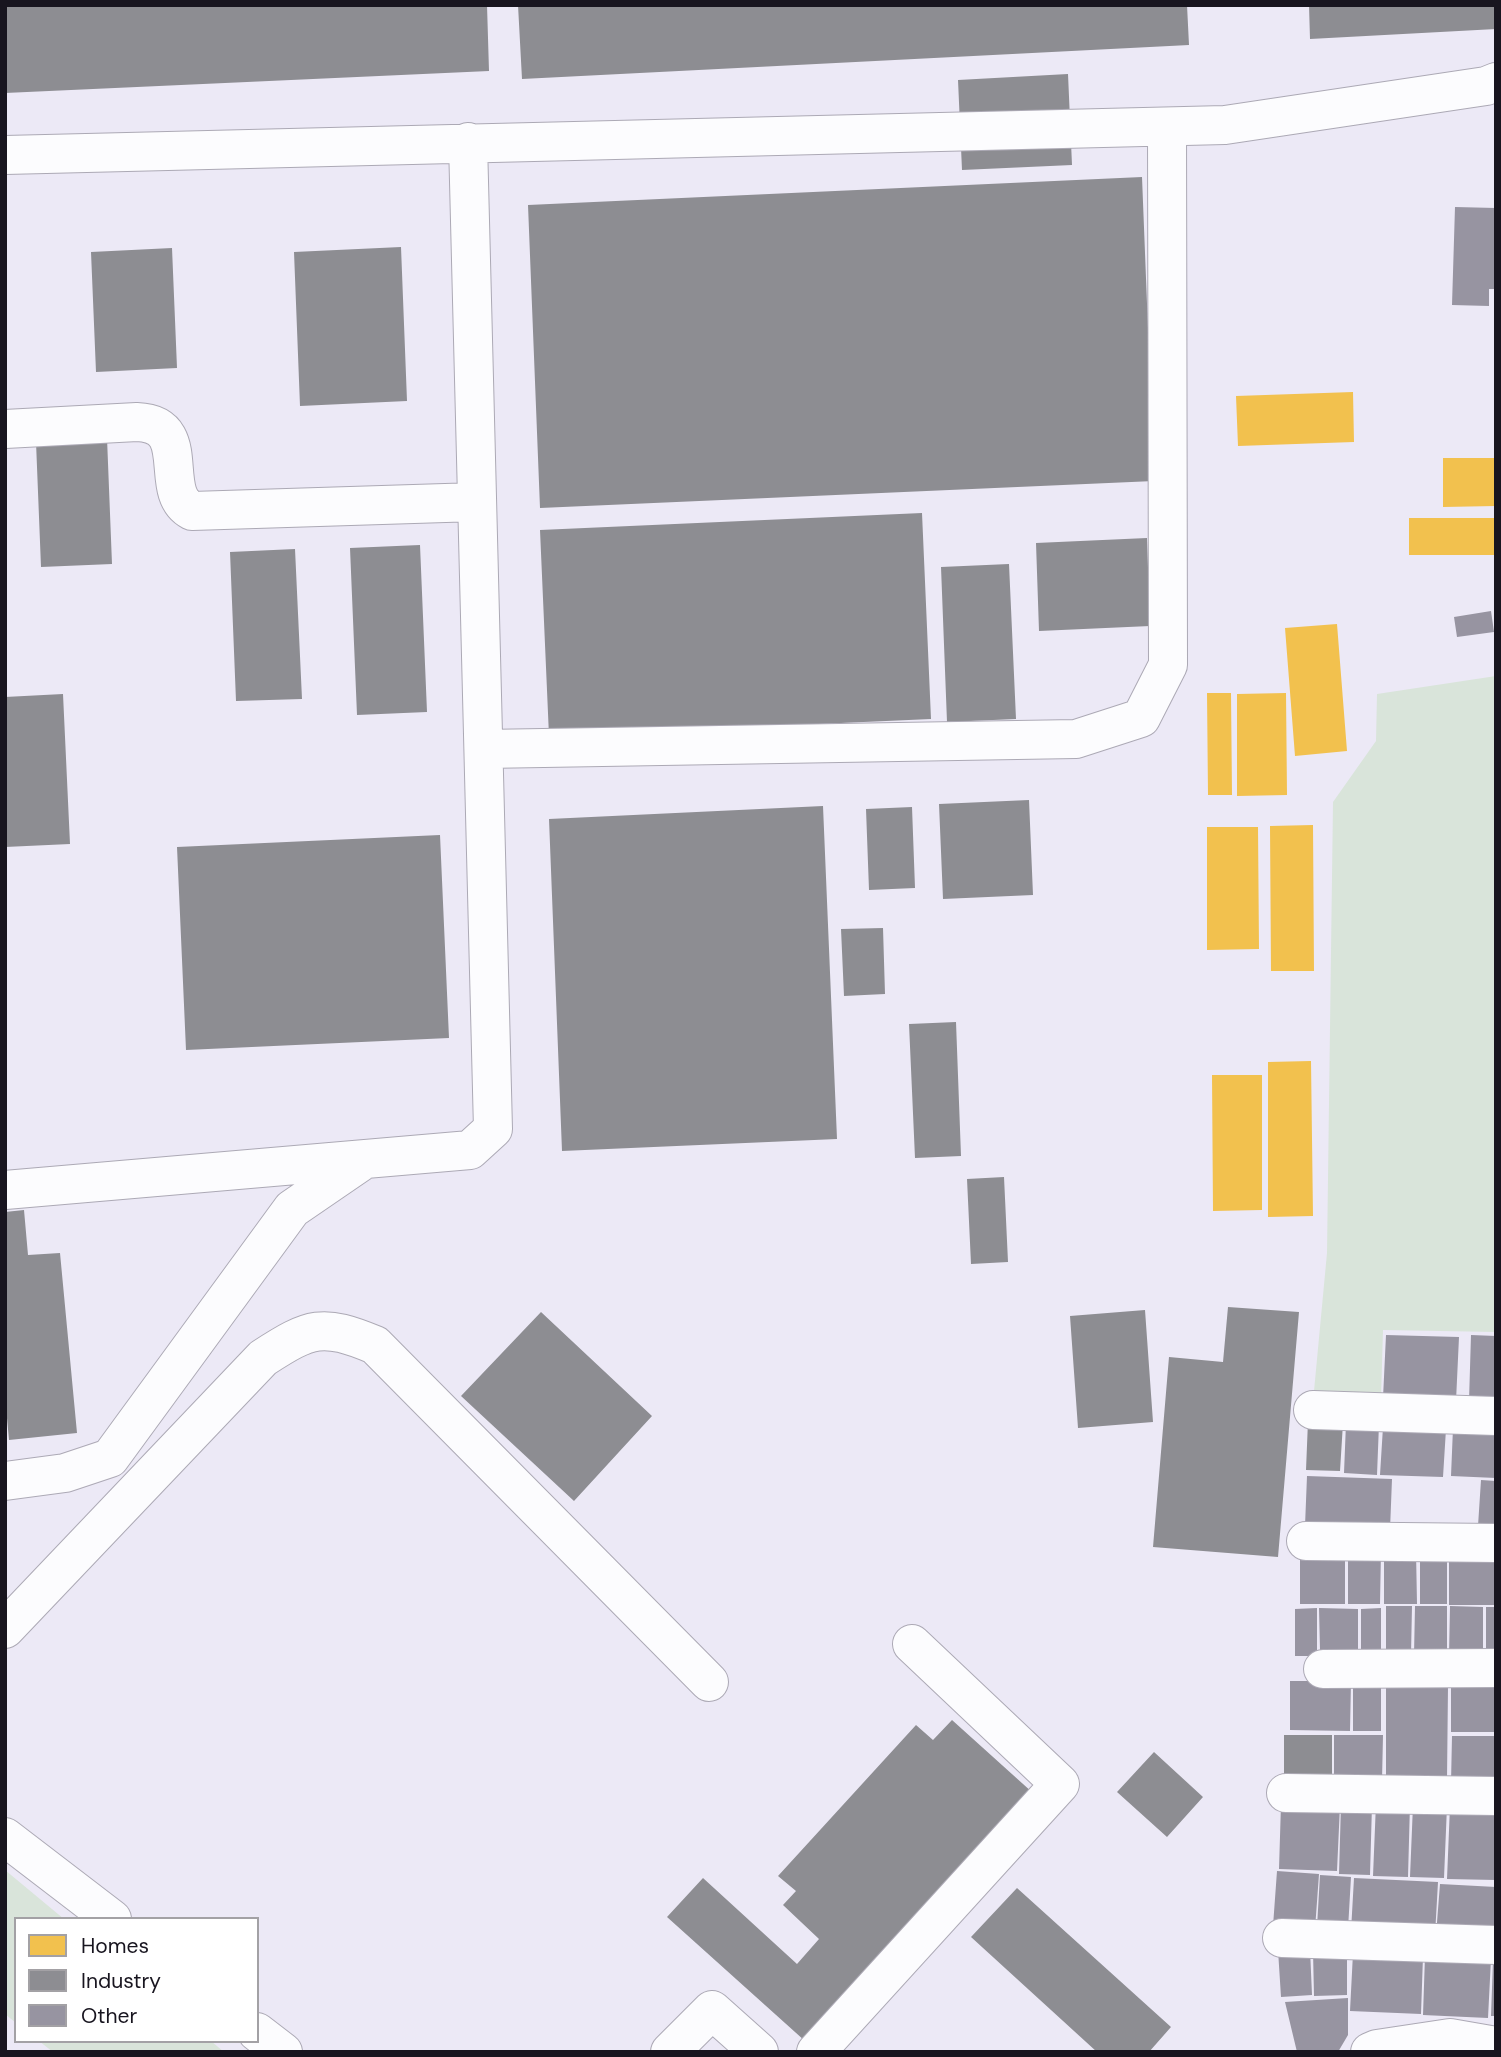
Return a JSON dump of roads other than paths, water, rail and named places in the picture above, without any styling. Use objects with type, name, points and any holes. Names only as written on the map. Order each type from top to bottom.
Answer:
[{"type":"street","points":[[5,155],[1224,125],[1486,86],[1496,82]]},
{"type":"street","points":[[484,749],[1076,739],[1141,718],[1168,665],[1167,127]]},
{"type":"street","points":[[5,1190],[470,1150],[493,1129],[468,142]]},
{"type":"street","points":[[5,429],[137,422],[156,425],[162,429],[170,445],[178,491],[183,503],[192,511],[477,502]]},
{"type":"street","points":[[5,1481],[65,1473],[110,1458],[292,1209],[367,1158]]},
{"type":"street","points":[[5,1629],[263,1358],[289,1341],[313,1331],[344,1332],[375,1345],[709,1682]]},
{"type":"street","points":[[1313,1410],[1496,1416]]},
{"type":"street","points":[[1306,1541],[1496,1544]]},
{"type":"street","points":[[817,2052],[1060,1784],[912,1644]]},
{"type":"street","points":[[1323,1669],[1496,1668]]},
{"type":"street","points":[[1286,1793],[1496,1796]]},
{"type":"street","points":[[5,1837],[108,1917]]},
{"type":"street","points":[[1282,1938],[1496,1945]]},
{"type":"street","points":[[670,2052],[712,2010],[758,2052]]},
{"type":"street","points":[[259,2033],[284,2052]]},
{"type":"street","points":[[1370,2052],[1450,2038],[1496,2046]]}]
